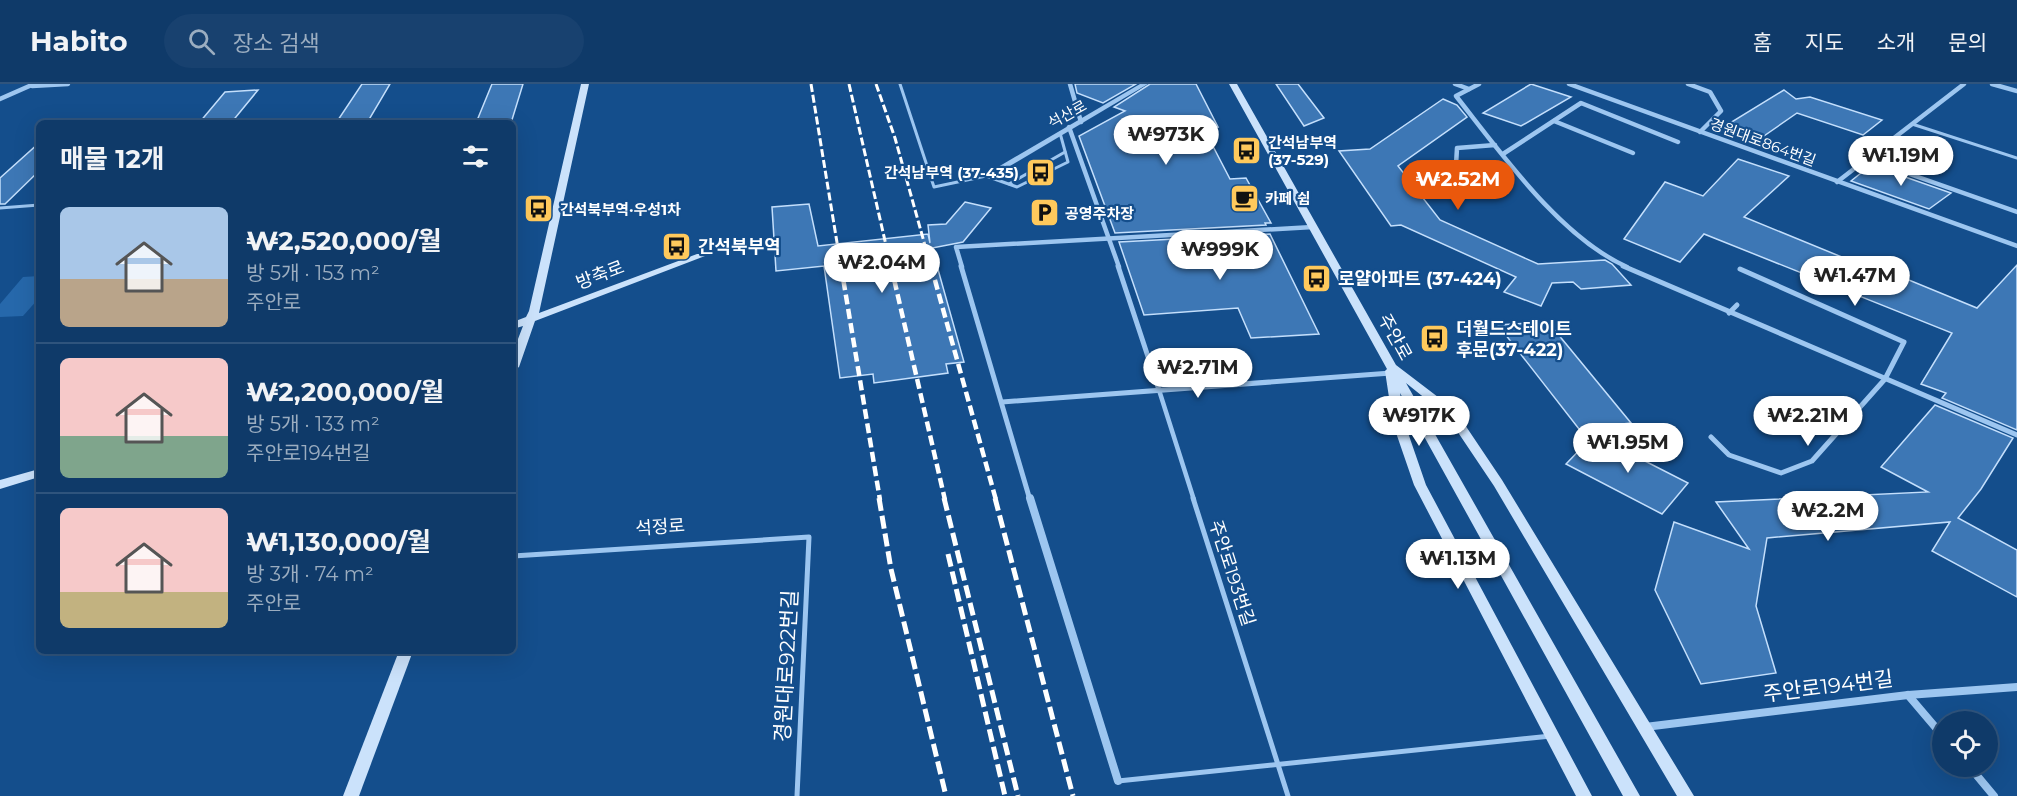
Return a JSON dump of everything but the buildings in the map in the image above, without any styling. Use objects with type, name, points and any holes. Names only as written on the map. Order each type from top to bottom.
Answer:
[{"type":"main road","points":[[516,359],[531,320],[585,84]]},
{"type":"main road","name":"주안로","points":[[1233,84],[1632,796]]},
{"type":"main road","name":"방축로","points":[[516,325],[700,256]]},
{"type":"main road","points":[[1391,368],[1451,413],[1498,483],[1686,796]]},
{"type":"main road","points":[[1391,368],[1399,424],[1420,485],[1584,796]]},
{"type":"main road","points":[[0,485],[36,474]]},
{"type":"main road","points":[[351,796],[405,654]]},
{"type":"street","points":[[0,99],[33,85],[68,84]]},
{"type":"street","points":[[1070,84],[1081,122]]},
{"type":"street","name":"석산로","points":[[1002,167],[1145,84]]},
{"type":"street","points":[[1455,84],[1468,89]]},
{"type":"street","points":[[1479,84],[1456,96],[1495,146],[1569,230],[1612,261],[2017,435]]},
{"type":"street","name":"경원대로864번길","points":[[1569,84],[2017,246]]},
{"type":"street","points":[[1688,84],[1710,92],[1721,111],[1700,132]]},
{"type":"street","points":[[1837,182],[1964,84]]},
{"type":"street","points":[[1992,84],[2017,91]]},
{"type":"street","points":[[1503,154],[1581,103],[1678,142]]},
{"type":"street","points":[[1554,121],[1633,153]]},
{"type":"street","points":[[1069,128],[1109,238],[1159,390]]},
{"type":"street","points":[[1456,165],[1457,148],[1495,146]]},
{"type":"street","points":[[1867,159],[2017,212]]},
{"type":"street","points":[[1118,781],[1052,574],[956,247],[1313,227]]},
{"type":"street","points":[[1711,437],[1729,455],[1781,473],[1812,461],[1885,379],[1904,342],[1740,269]]},
{"type":"street","points":[[1729,313],[1737,304]]},
{"type":"street","points":[[1002,402],[1391,368]]},
{"type":"street","name":"주안로194번길","points":[[1644,727],[1908,694],[2017,687]]},
{"type":"street","points":[[1908,694],[1932,723]]},
{"type":"street","points":[[1978,777],[1994,796]]},
{"type":"lane","points":[[900,84],[934,187],[986,176],[1002,167]]},
{"type":"lane","points":[[1912,124],[2017,158]]},
{"type":"lane","points":[[986,176],[1017,188],[1068,162],[1060,133]]},
{"type":"lane","points":[[1009,184],[1065,152]]},
{"type":"lane","points":[[0,208],[36,205]]},
{"type":"lane","name":"주안로193번길","points":[[1159,390],[1288,796]]},
{"type":"lane","name":"석정로","points":[[516,556],[809,537]]},
{"type":"lane","name":"경원대로922번길","points":[[797,796],[809,537]]},
{"type":"lane","points":[[1118,781],[1552,736]]},
{"type":"shaded area","points":[[36,276],[36,301],[23,316],[0,317],[0,304],[23,277]]},
{"type":"railway","points":[[811,84],[841,267]]},
{"type":"railway","points":[[849,84],[891,267]]},
{"type":"railway","points":[[876,84],[895,138],[931,267]]},
{"type":"railway","points":[[841,266],[880,500]]},
{"type":"railway","points":[[891,266],[945,500]]},
{"type":"railway","points":[[931,266],[996,500]]},
{"type":"railway","points":[[879,498],[891,569],[946,796]]},
{"type":"railway","points":[[944,498],[1018,796]]},
{"type":"railway","points":[[995,498],[1073,796]]},
{"type":"railway","points":[[948,554],[1005,796]]},
{"type":"place","name":"간석남부역 (37-529)","points":[[1247,151]]},
{"type":"place","name":"간석남부역 (37-435)","points":[[1040,172]]},
{"type":"place","name":"카페 쉼","points":[[1244,198]]},
{"type":"place","name":"간석북부역·우성1차","points":[[539,209]]},
{"type":"place","name":"공영주차장","points":[[1044,213]]},
{"type":"place","name":"간석북부역","points":[[677,247]]},
{"type":"place","name":"로얄아파트 (37-424)","points":[[1317,279]]},
{"type":"place","name":"더월드스테이트 후문(37-422)","points":[[1435,339]]}]
